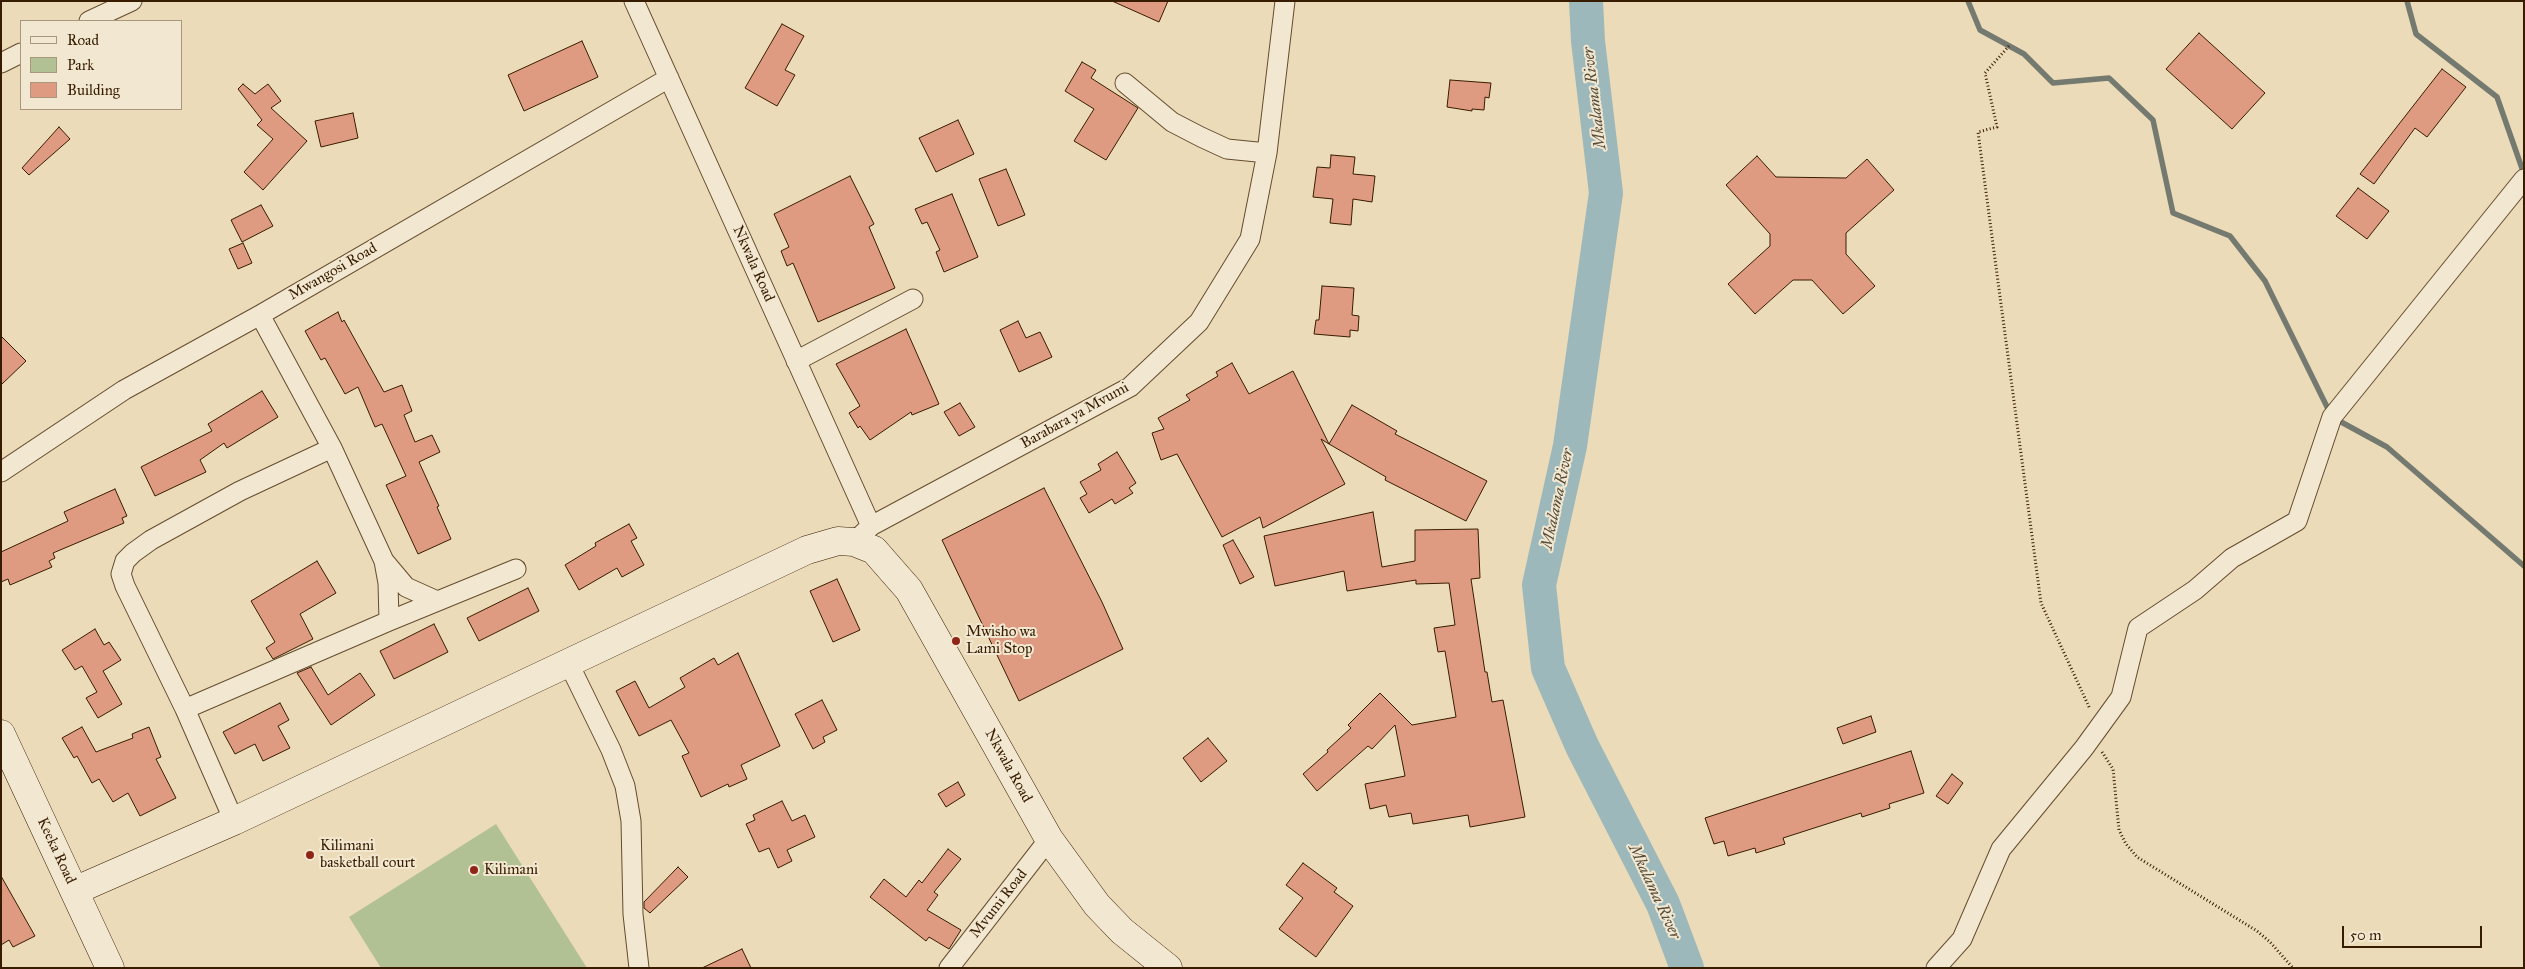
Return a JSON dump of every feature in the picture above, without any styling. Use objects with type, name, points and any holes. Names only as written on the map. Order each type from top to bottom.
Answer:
[{"type":"street","points":[[91,20],[132,1]]},
{"type":"street","name":"Nkwala Road","points":[[634,1],[796,360],[865,538],[908,590],[1049,839],[1104,912],[1122,931],[1168,968]]},
{"type":"street","name":"Barabara ya Mvumi","points":[[865,538],[1130,387],[1199,322],[1250,239],[1267,154],[1285,1]]},
{"type":"street","points":[[1,63],[20,54]]},
{"type":"street","name":"Mwangosi Road","points":[[1,472],[124,390],[260,315],[669,78]]},
{"type":"street","points":[[1125,83],[1172,122],[1201,137],[1228,149],[1267,154]]},
{"type":"street","points":[[1936,968],[1962,939],[2002,850],[2084,748],[2121,697],[2138,628],[2195,590],[2232,558],[2297,521],[2332,417],[2524,179]]},
{"type":"street","points":[[796,360],[913,299]]},
{"type":"street","points":[[260,315],[332,448],[384,561],[388,583],[389,621]]},
{"type":"street","points":[[234,821],[185,709],[125,586],[122,574],[125,561],[151,540],[240,490],[332,448]]},
{"type":"street","points":[[74,891],[234,821],[808,550],[838,541],[865,538]]},
{"type":"street","points":[[384,561],[406,587],[438,601]]},
{"type":"street","points":[[185,709],[389,621],[516,569]]},
{"type":"street","points":[[568,662],[611,750],[625,786],[631,821],[633,914],[639,968]]},
{"type":"street","name":"Keeka Road","points":[[1,734],[110,968]]},
{"type":"street","name":"Mvumi Road","points":[[949,968],[1049,839]]},
{"type":"path","points":[[2009,46],[1985,73],[1997,128],[1978,132],[2041,603],[2099,728]]},
{"type":"path","points":[[2084,748],[2104,753],[2113,769],[2119,830],[2126,844],[2137,857],[2256,931],[2270,942],[2293,968]]},
{"type":"green space","name":"Kilimani","points":[[496,824],[587,968],[381,968],[349,917]]},
{"type":"building","points":[[1112,1],[1168,1],[1159,22]]},
{"type":"building","points":[[782,24],[804,36],[785,70],[795,75],[777,106],[745,88]]},
{"type":"building","points":[[2199,33],[2265,93],[2232,129],[2166,69]]},
{"type":"building","points":[[582,41],[598,77],[524,111],[508,75]]},
{"type":"building","points":[[1082,62],[1096,70],[1091,78],[1138,108],[1106,160],[1074,141],[1094,109],[1065,91]]},
{"type":"building","points":[[2442,69],[2466,87],[2427,137],[2415,128],[2374,184],[2360,174]]},
{"type":"building","points":[[1450,80],[1491,83],[1489,98],[1485,97],[1484,110],[1472,109],[1472,111],[1447,107]]},
{"type":"building","points":[[243,84],[255,94],[268,84],[281,101],[271,108],[307,141],[263,190],[244,172],[273,139],[257,125],[262,120],[238,89]]},
{"type":"building","points":[[353,113],[358,138],[321,147],[315,121]]},
{"type":"building","points":[[958,120],[974,154],[936,172],[919,138]]},
{"type":"building","points":[[59,127],[70,139],[29,175],[22,168]]},
{"type":"building","points":[[1331,155],[1355,157],[1353,174],[1375,176],[1372,202],[1353,199],[1351,225],[1330,223],[1333,199],[1313,197],[1317,167],[1330,168]]},
{"type":"building","points":[[1757,156],[1776,177],[1846,178],[1867,159],[1894,190],[1846,233],[1846,254],[1875,286],[1843,314],[1812,280],[1793,280],[1755,314],[1728,284],[1770,246],[1770,234],[1726,185]]},
{"type":"building","points":[[1006,169],[1025,215],[998,226],[979,179]]},
{"type":"building","points":[[850,176],[874,224],[869,227],[895,288],[818,322],[793,263],[787,266],[781,251],[789,247],[774,214]]},
{"type":"building","points":[[2358,188],[2389,211],[2367,239],[2336,216]]},
{"type":"building","points":[[952,194],[978,257],[944,272],[936,252],[940,250],[927,222],[922,224],[915,209]]},
{"type":"building","points":[[261,205],[273,226],[242,242],[231,220]]},
{"type":"building","points":[[243,243],[252,263],[238,269],[229,249]]},
{"type":"building","points":[[1322,286],[1354,288],[1352,315],[1359,316],[1358,331],[1350,330],[1350,337],[1314,334],[1316,320],[1319,320]]},
{"type":"building","points":[[338,312],[342,322],[344,320],[384,392],[402,385],[412,411],[404,415],[415,442],[432,435],[440,452],[419,462],[439,506],[437,507],[451,539],[418,554],[386,485],[406,476],[382,424],[375,427],[358,387],[345,394],[325,358],[321,360],[305,331]]},
{"type":"building","points":[[1018,321],[1026,338],[1040,332],[1052,357],[1019,372],[1000,330]]},
{"type":"building","points":[[906,329],[939,404],[912,415],[911,412],[870,440],[860,426],[858,428],[849,413],[860,406],[836,364]]},
{"type":"building","points":[[1,336],[26,361],[1,385]]},
{"type":"building","points":[[1232,363],[1249,394],[1293,371],[1329,444],[1321,439],[1345,484],[1263,528],[1260,517],[1222,537],[1177,454],[1161,460],[1152,433],[1164,429],[1158,418],[1190,400],[1186,395],[1218,376],[1216,372]]},
{"type":"building","points":[[262,391],[278,417],[227,448],[224,443],[200,460],[206,472],[155,496],[141,467],[212,431],[208,424]]},
{"type":"building","points":[[960,403],[975,427],[959,436],[944,412]]},
{"type":"building","points":[[1352,405],[1397,431],[1395,434],[1487,481],[1466,521],[1385,480],[1386,477],[1329,444]]},
{"type":"building","points":[[1117,452],[1136,483],[1129,488],[1133,493],[1115,504],[1112,499],[1089,513],[1080,498],[1087,494],[1080,482],[1101,470],[1098,464]]},
{"type":"building","points":[[1044,488],[1102,602],[1123,649],[1019,701],[942,540]]},
{"type":"building","points":[[115,489],[127,516],[122,518],[124,523],[53,553],[55,558],[49,561],[52,567],[10,585],[8,579],[1,582],[1,552],[68,521],[64,512]]},
{"type":"building","points":[[1373,512],[1382,567],[1415,561],[1415,530],[1478,529],[1480,578],[1471,579],[1485,672],[1487,672],[1492,702],[1503,700],[1525,817],[1470,827],[1468,815],[1413,824],[1411,813],[1389,817],[1386,805],[1370,809],[1365,784],[1405,776],[1395,725],[1372,749],[1368,746],[1317,791],[1303,774],[1351,728],[1348,725],[1380,693],[1412,725],[1456,717],[1445,651],[1438,652],[1434,628],[1455,625],[1449,583],[1416,584],[1416,580],[1347,591],[1344,571],[1275,586],[1264,536]]},
{"type":"building","points":[[629,524],[637,538],[631,541],[644,565],[622,577],[617,568],[579,590],[565,565],[596,546],[595,543]]},
{"type":"building","points":[[1233,540],[1254,577],[1240,584],[1223,545]]},
{"type":"building","points":[[317,561],[336,593],[300,614],[313,639],[273,659],[266,648],[275,642],[251,601]]},
{"type":"building","points":[[837,579],[860,630],[833,642],[810,591]]},
{"type":"building","points":[[528,588],[539,611],[479,641],[467,618]]},
{"type":"building","points":[[434,624],[448,652],[394,679],[380,651]]},
{"type":"building","points":[[95,629],[104,645],[109,642],[121,660],[103,671],[122,704],[98,718],[86,698],[97,692],[82,666],[75,670],[62,650]]},
{"type":"building","points":[[738,653],[780,746],[741,765],[747,779],[729,787],[728,784],[701,797],[682,756],[689,753],[671,720],[639,736],[616,691],[635,681],[649,708],[685,687],[680,678],[714,658],[718,665]]},
{"type":"building","points":[[311,667],[328,695],[360,673],[375,695],[331,725],[297,673]]},
{"type":"building","points":[[822,700],[837,730],[823,737],[825,742],[813,749],[795,714]]},
{"type":"building","points":[[280,703],[289,720],[278,726],[290,748],[263,761],[255,744],[235,754],[223,732]]},
{"type":"building","points":[[1871,716],[1876,732],[1843,744],[1837,728]]},
{"type":"building","points":[[82,727],[96,752],[133,738],[132,734],[149,727],[161,757],[156,759],[176,798],[140,816],[128,793],[113,802],[99,779],[92,783],[77,756],[74,758],[62,738]]},
{"type":"building","points":[[1208,738],[1227,761],[1201,782],[1183,758]]},
{"type":"building","points":[[1911,751],[1924,793],[1889,804],[1890,808],[1862,817],[1861,813],[1783,838],[1785,844],[1756,853],[1755,848],[1728,856],[1724,841],[1714,844],[1705,818]]},
{"type":"building","points":[[1952,774],[1963,783],[1948,804],[1936,796]]},
{"type":"building","points":[[958,782],[965,795],[946,807],[938,794]]},
{"type":"building","points":[[782,801],[792,821],[805,815],[815,837],[787,850],[792,861],[778,868],[769,848],[759,852],[746,824],[755,820],[753,815]]},
{"type":"building","points":[[948,849],[961,859],[934,892],[938,895],[927,910],[961,930],[949,949],[929,937],[926,941],[870,897],[884,879],[906,897],[919,880],[922,883]]},
{"type":"building","points":[[1303,863],[1337,888],[1334,892],[1353,906],[1316,957],[1279,929],[1303,898],[1286,885]]},
{"type":"building","points":[[678,867],[688,877],[650,913],[644,908],[644,902]]},
{"type":"building","points":[[1,876],[35,936],[13,947],[9,940],[1,945]]},
{"type":"building","points":[[742,949],[751,968],[702,968]]},
{"type":"waterway","name":"Mkalama River","points":[[1586,1],[1588,41],[1606,193],[1570,446],[1539,585],[1548,668],[1582,746],[1663,904],[1687,968]]},
{"type":"waterway","points":[[1968,1],[1980,30],[2024,54],[2053,83],[2109,78],[2153,120],[2173,213],[2230,236],[2265,281],[2332,417],[2387,447],[2524,566]]},
{"type":"waterway","points":[[2407,1],[2416,34],[2497,97],[2524,174]]},
{"type":"place","name":"Mwisho wa Lami Stop","points":[[956,641]]},
{"type":"place","name":"Kilimani basketball court","points":[[310,855]]},
{"type":"place","name":"Kilimani","points":[[474,870]]}]
